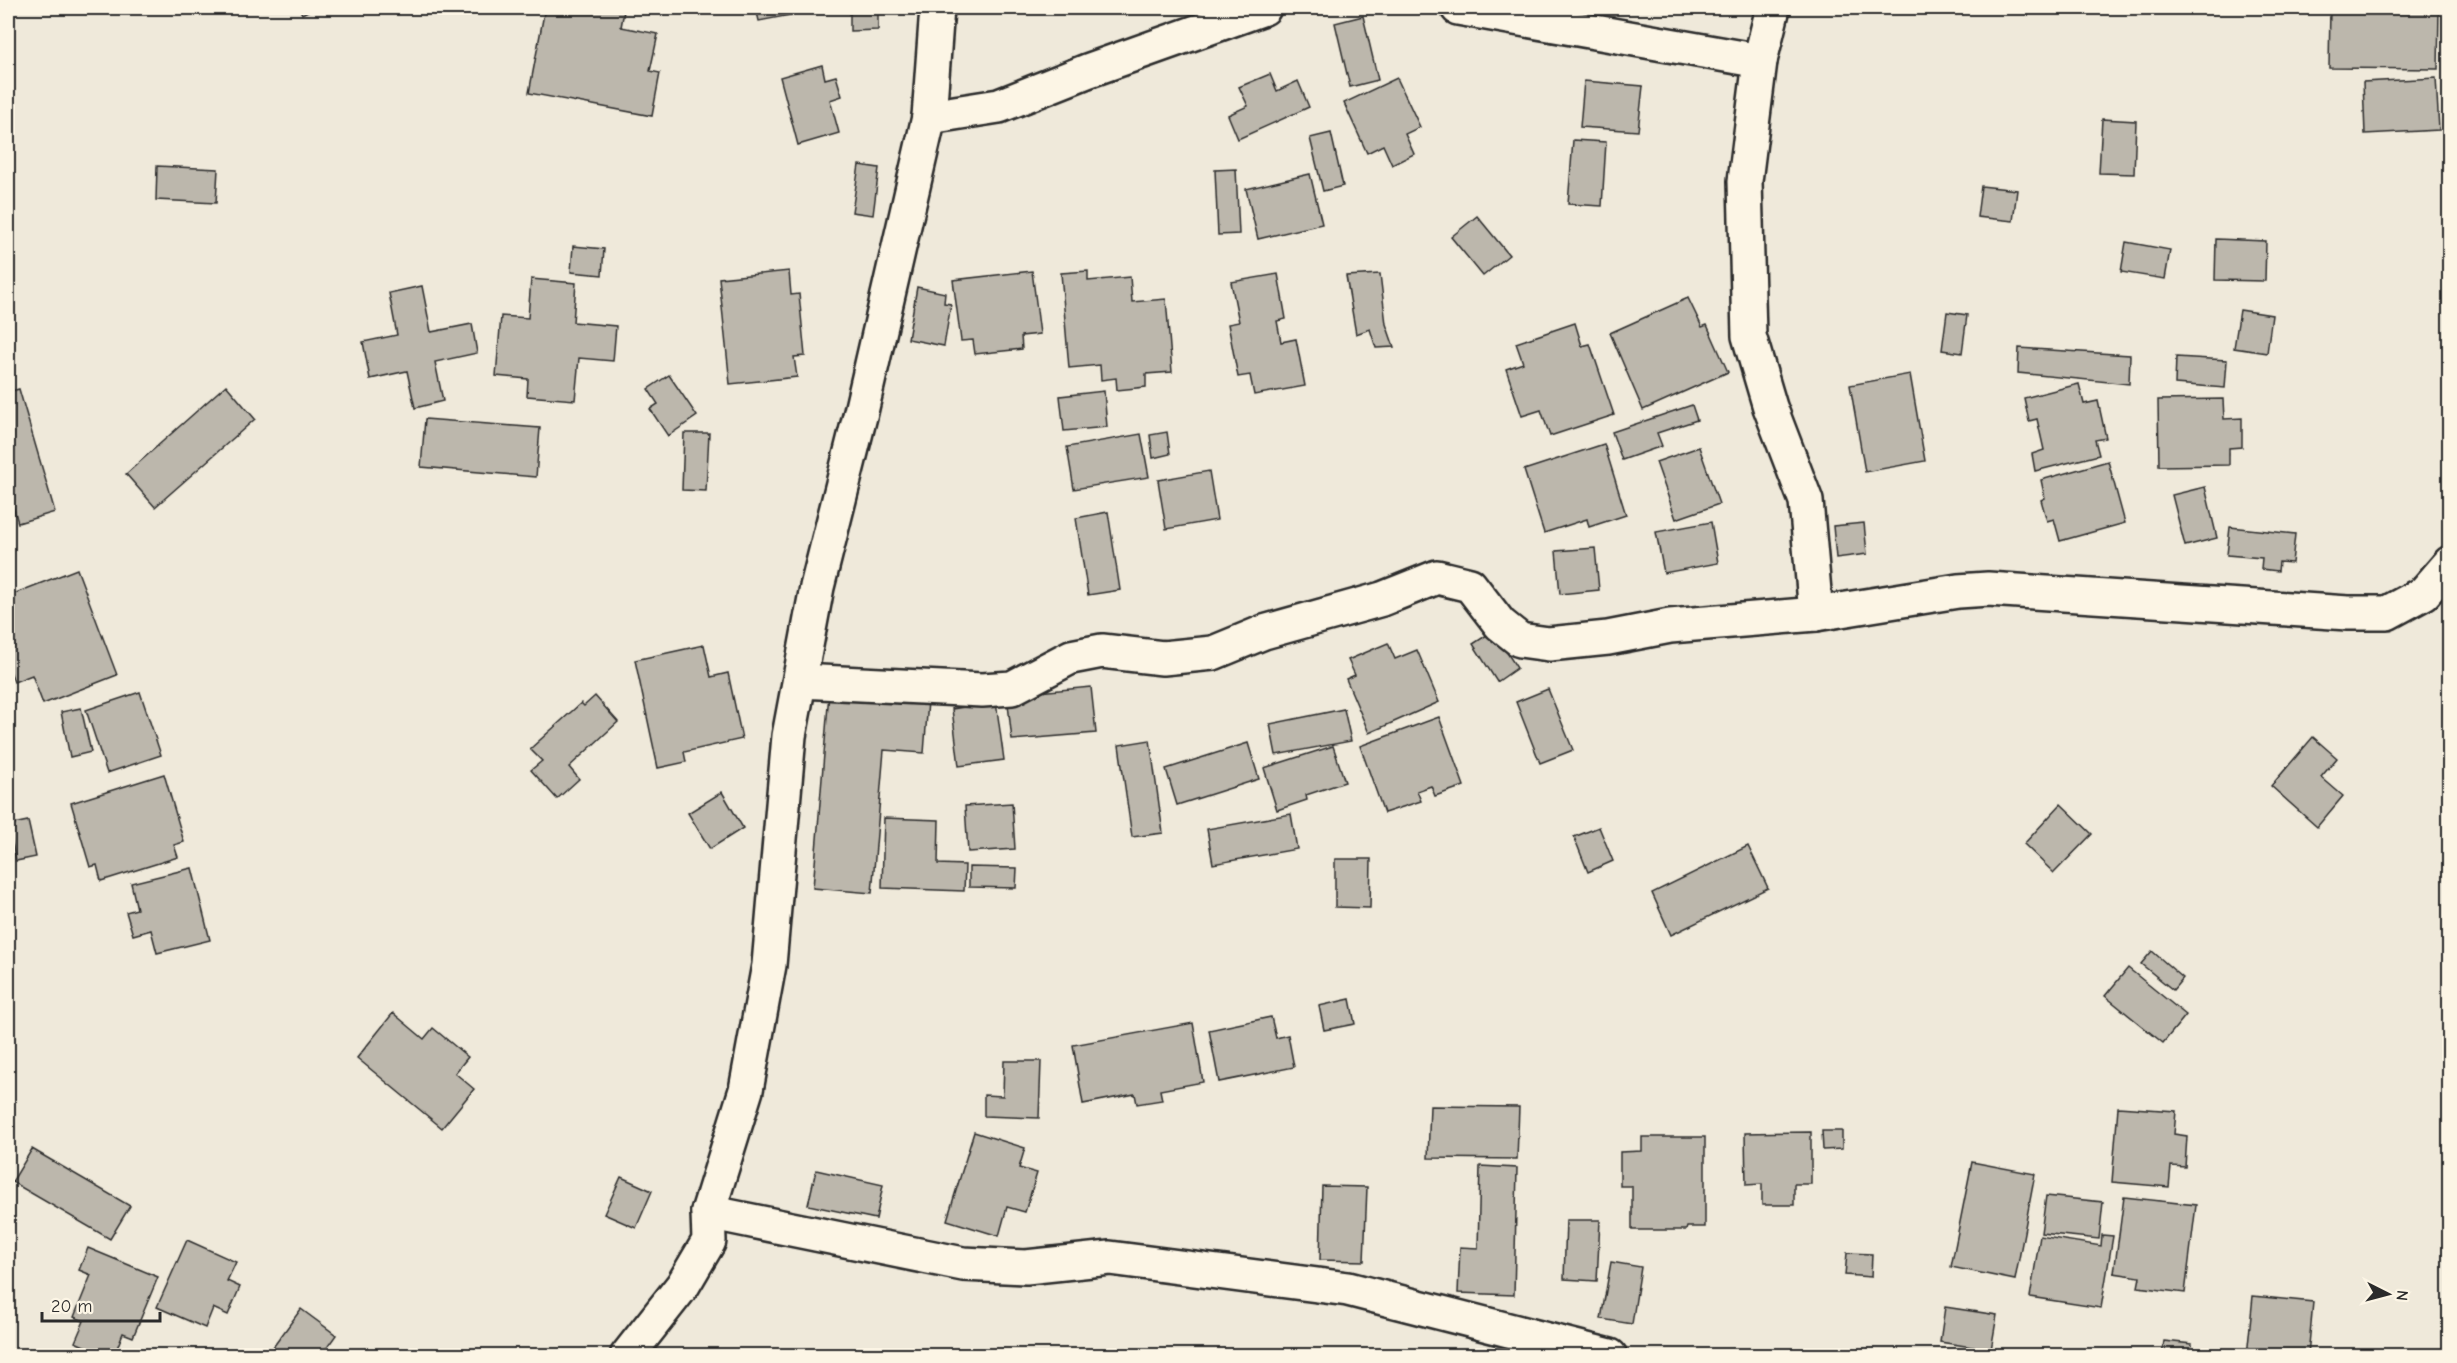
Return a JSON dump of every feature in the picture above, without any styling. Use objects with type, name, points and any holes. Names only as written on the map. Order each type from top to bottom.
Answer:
[{"type":"street","points":[[627,1356],[683,1285],[709,1241],[708,1212],[746,1090],[769,965],[789,736],[817,587],[861,412],[929,117],[937,8]]},
{"type":"street","points":[[929,117],[999,106],[1087,71],[1264,8]]},
{"type":"street","points":[[1458,8],[1760,61]]},
{"type":"street","points":[[1773,8],[1760,61],[1745,181],[1749,336],[1770,408],[1806,501],[1816,614]]},
{"type":"street","points":[[800,681],[982,690],[1012,688],[1071,657],[1101,651],[1163,658],[1213,653],[1264,632],[1382,599],[1437,577],[1470,585],[1500,624],[1520,640],[1549,644],[1608,638],[1670,626],[1816,614],[1958,591],[1988,590],[2348,614],[2386,613],[2424,592],[2450,562]]},
{"type":"street","points":[[708,1212],[963,1264],[1026,1267],[1110,1258],[1348,1289],[1610,1356]]},
{"type":"building","points":[[299,8],[314,8],[302,14]]},
{"type":"building","points":[[545,8],[606,8],[624,11],[621,27],[658,34],[650,71],[660,73],[652,116],[529,93]]},
{"type":"building","points":[[756,8],[827,8],[759,21]]},
{"type":"building","points":[[1101,8],[1136,8],[1136,11],[1101,12]]},
{"type":"building","points":[[1146,8],[1201,8],[1201,9],[1146,11]]},
{"type":"building","points":[[2330,8],[2439,8],[2438,69],[2329,68]]},
{"type":"building","points":[[850,12],[878,12],[878,30],[850,31]]},
{"type":"building","points":[[1363,16],[1378,80],[1350,87],[1335,23]]},
{"type":"building","points":[[822,65],[825,79],[836,76],[842,96],[830,100],[839,133],[798,145],[780,77]]},
{"type":"building","points":[[1270,74],[1277,91],[1298,81],[1309,107],[1238,139],[1228,115],[1248,106],[1239,87]]},
{"type":"building","points":[[1397,78],[1420,127],[1405,134],[1414,154],[1392,165],[1383,145],[1367,153],[1344,103]]},
{"type":"building","points":[[2436,78],[2439,130],[2365,134],[2363,82]]},
{"type":"building","points":[[1584,81],[1643,86],[1638,131],[1580,127]]},
{"type":"building","points":[[2102,119],[2136,121],[2134,174],[2099,173]]},
{"type":"building","points":[[1331,133],[1343,186],[1323,191],[1310,138]]},
{"type":"building","points":[[1573,140],[1606,142],[1602,206],[1568,204]]},
{"type":"building","points":[[859,165],[879,168],[873,215],[852,212]]},
{"type":"building","points":[[157,166],[218,169],[216,203],[156,200]]},
{"type":"building","points":[[1236,169],[1239,234],[1218,235],[1215,170]]},
{"type":"building","points":[[1310,174],[1322,224],[1258,239],[1246,189]]},
{"type":"building","points":[[1981,186],[2017,190],[2013,221],[1977,217]]},
{"type":"building","points":[[1477,216],[1509,255],[1483,276],[1451,237]]},
{"type":"building","points":[[2216,239],[2266,241],[2265,281],[2215,280]]},
{"type":"building","points":[[2126,242],[2170,250],[2165,279],[2121,272]]},
{"type":"building","points":[[573,246],[604,249],[602,275],[571,272]]},
{"type":"building","points":[[789,271],[791,295],[799,294],[805,356],[794,357],[797,377],[730,384],[719,278]]},
{"type":"building","points":[[1032,271],[1040,334],[1021,336],[1022,349],[975,354],[973,340],[961,341],[953,280]]},
{"type":"building","points":[[1088,271],[1088,281],[1130,277],[1132,302],[1166,299],[1172,372],[1146,374],[1146,387],[1117,390],[1116,378],[1101,380],[1100,365],[1069,368],[1061,273]]},
{"type":"building","points":[[1278,274],[1286,319],[1277,321],[1281,342],[1296,339],[1305,386],[1254,395],[1250,375],[1238,377],[1228,324],[1239,322],[1231,282]]},
{"type":"building","points":[[1380,274],[1386,324],[1394,347],[1376,348],[1370,329],[1356,334],[1346,276]]},
{"type":"building","points":[[531,279],[576,283],[573,322],[616,326],[613,361],[579,358],[575,400],[527,396],[528,379],[496,376],[501,316],[528,318]]},
{"type":"building","points":[[422,286],[431,332],[472,324],[477,353],[435,362],[443,401],[415,408],[407,371],[370,379],[363,342],[397,335],[389,293]]},
{"type":"building","points":[[917,287],[945,293],[944,303],[951,304],[944,346],[908,339]]},
{"type":"building","points":[[1688,298],[1702,327],[1707,325],[1728,372],[1643,410],[1610,333]]},
{"type":"building","points":[[2240,310],[2272,315],[2267,353],[2234,348]]},
{"type":"building","points":[[1947,312],[1967,315],[1962,353],[1942,350]]},
{"type":"building","points":[[1575,323],[1582,346],[1590,344],[1614,415],[1550,436],[1541,410],[1522,416],[1506,369],[1523,363],[1516,343]]},
{"type":"building","points":[[2019,348],[2130,355],[2129,384],[2018,373]]},
{"type":"building","points":[[2176,357],[2227,360],[2225,388],[2175,384]]},
{"type":"building","points":[[1910,374],[1925,461],[1865,472],[1850,385]]},
{"type":"building","points":[[669,375],[697,416],[668,436],[650,409],[658,404],[648,389]]},
{"type":"building","points":[[2079,384],[2084,404],[2098,401],[2106,438],[2095,440],[2099,455],[2035,471],[2032,454],[2044,450],[2037,419],[2029,421],[2024,398]]},
{"type":"building","points":[[226,385],[255,419],[155,507],[126,474]]},
{"type":"building","points":[[19,389],[55,512],[18,523],[8,488],[8,392]]},
{"type":"building","points":[[1104,391],[1107,427],[1064,431],[1060,396]]},
{"type":"building","points":[[2223,399],[2224,419],[2242,418],[2242,447],[2229,448],[2229,465],[2159,466],[2158,400]]},
{"type":"building","points":[[1692,405],[1697,420],[1657,433],[1662,446],[1622,460],[1612,432]]},
{"type":"building","points":[[425,419],[540,428],[536,477],[421,467]]},
{"type":"building","points":[[1167,432],[1170,454],[1153,458],[1150,435]]},
{"type":"building","points":[[684,433],[709,433],[706,491],[682,490]]},
{"type":"building","points":[[1141,434],[1149,477],[1074,489],[1067,447]]},
{"type":"building","points":[[1604,444],[1626,515],[1589,527],[1587,519],[1544,533],[1524,470]]},
{"type":"building","points":[[1699,447],[1719,504],[1676,519],[1656,462]]},
{"type":"building","points":[[2108,461],[2125,523],[2060,541],[2054,519],[2047,521],[2041,500],[2045,498],[2041,480]]},
{"type":"building","points":[[1209,471],[1217,520],[1166,529],[1158,480]]},
{"type":"building","points":[[2205,487],[2217,538],[2185,546],[2172,495]]},
{"type":"building","points":[[1108,512],[1120,590],[1088,595],[1076,518]]},
{"type":"building","points":[[1711,522],[1718,563],[1664,573],[1656,532]]},
{"type":"building","points":[[1864,523],[1867,554],[1836,558],[1833,526]]},
{"type":"building","points":[[2230,527],[2295,534],[2292,563],[2279,562],[2278,571],[2261,569],[2262,558],[2227,555]]},
{"type":"building","points":[[1595,548],[1599,590],[1560,594],[1556,551]]},
{"type":"building","points":[[77,569],[117,675],[43,704],[32,675],[14,682],[8,665],[8,634],[13,632],[8,617],[8,596]]},
{"type":"building","points":[[1493,631],[1517,668],[1497,682],[1473,644]]},
{"type":"building","points":[[1388,643],[1395,659],[1417,650],[1439,702],[1369,733],[1346,679],[1355,675],[1348,660]]},
{"type":"building","points":[[704,645],[711,677],[728,673],[742,739],[684,752],[686,762],[658,768],[635,660]]},
{"type":"building","points":[[1091,687],[1096,733],[1012,740],[1007,695]]},
{"type":"building","points":[[1548,689],[1573,750],[1540,763],[1516,702]]},
{"type":"building","points":[[140,692],[161,755],[107,773],[86,710]]},
{"type":"building","points":[[829,693],[928,701],[924,753],[884,750],[872,893],[813,888]]},
{"type":"building","points":[[595,696],[618,722],[569,767],[579,779],[557,799],[531,770],[542,761],[530,749],[581,703],[584,706]]},
{"type":"building","points":[[996,702],[1004,760],[959,766],[952,709]]},
{"type":"building","points":[[81,708],[91,752],[70,757],[61,712]]},
{"type":"building","points":[[1344,709],[1351,741],[1276,755],[1270,724]]},
{"type":"building","points":[[1439,717],[1464,786],[1435,796],[1431,786],[1417,791],[1421,801],[1384,813],[1360,746]]},
{"type":"building","points":[[2313,737],[2337,758],[2321,777],[2343,796],[2317,827],[2271,786]]},
{"type":"building","points":[[1150,740],[1163,833],[1132,837],[1119,745]]},
{"type":"building","points":[[1248,743],[1259,779],[1177,805],[1166,769]]},
{"type":"building","points":[[1333,746],[1345,782],[1306,795],[1307,800],[1277,810],[1264,768]]},
{"type":"building","points":[[164,774],[184,842],[174,845],[178,857],[101,881],[97,865],[90,867],[71,803]]},
{"type":"building","points":[[722,792],[743,828],[710,849],[688,813]]},
{"type":"building","points":[[1012,803],[1015,849],[968,852],[965,806]]},
{"type":"building","points":[[2061,804],[2092,834],[2054,873],[2024,844]]},
{"type":"building","points":[[1291,814],[1297,849],[1213,864],[1207,829]]},
{"type":"building","points":[[884,818],[939,820],[938,864],[965,865],[964,891],[882,888]]},
{"type":"building","points":[[28,821],[36,857],[16,861],[8,825]]},
{"type":"building","points":[[1599,827],[1613,861],[1588,872],[1574,837]]},
{"type":"building","points":[[1748,846],[1768,888],[1671,935],[1652,893]]},
{"type":"building","points":[[1335,859],[1371,859],[1370,908],[1335,907]]},
{"type":"building","points":[[969,867],[1017,868],[1016,888],[969,887]]},
{"type":"building","points":[[192,868],[210,940],[157,953],[151,930],[133,935],[126,912],[137,909],[131,883]]},
{"type":"building","points":[[2152,951],[2183,978],[2173,990],[2141,964]]},
{"type":"building","points":[[2128,968],[2186,1015],[2163,1043],[2105,996]]},
{"type":"building","points":[[1350,999],[1355,1024],[1324,1030],[1319,1006]]},
{"type":"building","points":[[393,1013],[424,1039],[433,1028],[468,1057],[455,1073],[474,1089],[442,1128],[357,1058]]},
{"type":"building","points":[[1271,1017],[1276,1038],[1288,1035],[1294,1067],[1219,1082],[1209,1030]]},
{"type":"building","points":[[1193,1023],[1203,1082],[1160,1090],[1162,1100],[1137,1104],[1135,1094],[1083,1104],[1073,1045]]},
{"type":"building","points":[[1004,1061],[1041,1061],[1039,1118],[984,1116],[984,1095],[1003,1096]]},
{"type":"building","points":[[1430,1106],[1519,1107],[1517,1159],[1428,1158]]},
{"type":"building","points":[[2118,1107],[2176,1111],[2174,1134],[2187,1136],[2185,1167],[2171,1166],[2169,1187],[2112,1182]]},
{"type":"building","points":[[1822,1131],[1842,1131],[1842,1149],[1823,1150]]},
{"type":"building","points":[[974,1132],[1025,1148],[1019,1168],[1037,1173],[1025,1212],[1007,1207],[999,1236],[947,1220]]},
{"type":"building","points":[[1811,1132],[1811,1184],[1794,1184],[1794,1205],[1762,1205],[1762,1184],[1746,1185],[1745,1133]]},
{"type":"building","points":[[1642,1137],[1705,1137],[1705,1227],[1687,1227],[1686,1230],[1632,1230],[1632,1186],[1620,1186],[1620,1152],[1642,1151]]},
{"type":"building","points":[[32,1149],[130,1206],[110,1239],[12,1182]]},
{"type":"building","points":[[1972,1162],[2035,1174],[2015,1280],[1951,1267]]},
{"type":"building","points":[[1480,1166],[1517,1168],[1514,1295],[1458,1293],[1460,1247],[1478,1248]]},
{"type":"building","points":[[816,1170],[883,1185],[876,1219],[808,1205]]},
{"type":"building","points":[[621,1177],[652,1191],[636,1228],[604,1214]]},
{"type":"building","points":[[1322,1186],[1367,1187],[1364,1261],[1320,1260]]},
{"type":"building","points":[[2046,1196],[2103,1202],[2099,1239],[2041,1233]]},
{"type":"building","points":[[2124,1197],[2196,1205],[2185,1293],[2138,1287],[2140,1277],[2114,1273]]},
{"type":"building","points":[[1566,1220],[1600,1220],[1597,1281],[1564,1279]]},
{"type":"building","points":[[2102,1235],[2113,1236],[2101,1308],[2030,1297],[2040,1236],[2101,1246]]},
{"type":"building","points":[[187,1240],[236,1262],[227,1281],[240,1287],[228,1315],[213,1308],[205,1328],[157,1307]]},
{"type":"building","points":[[88,1248],[158,1277],[133,1337],[123,1333],[114,1356],[107,1356],[75,1342],[84,1321],[74,1317],[91,1275],[79,1270]]},
{"type":"building","points":[[1847,1253],[1872,1254],[1871,1277],[1845,1275]]},
{"type":"building","points":[[1611,1262],[1641,1267],[1632,1324],[1601,1319]]},
{"type":"building","points":[[2253,1296],[2313,1302],[2308,1356],[2247,1356]]},
{"type":"building","points":[[1945,1307],[1997,1315],[1991,1350],[1940,1342]]},
{"type":"building","points":[[301,1309],[336,1335],[321,1356],[270,1356],[268,1354]]},
{"type":"building","points":[[2164,1341],[2192,1344],[2190,1356],[2162,1356]]}]
